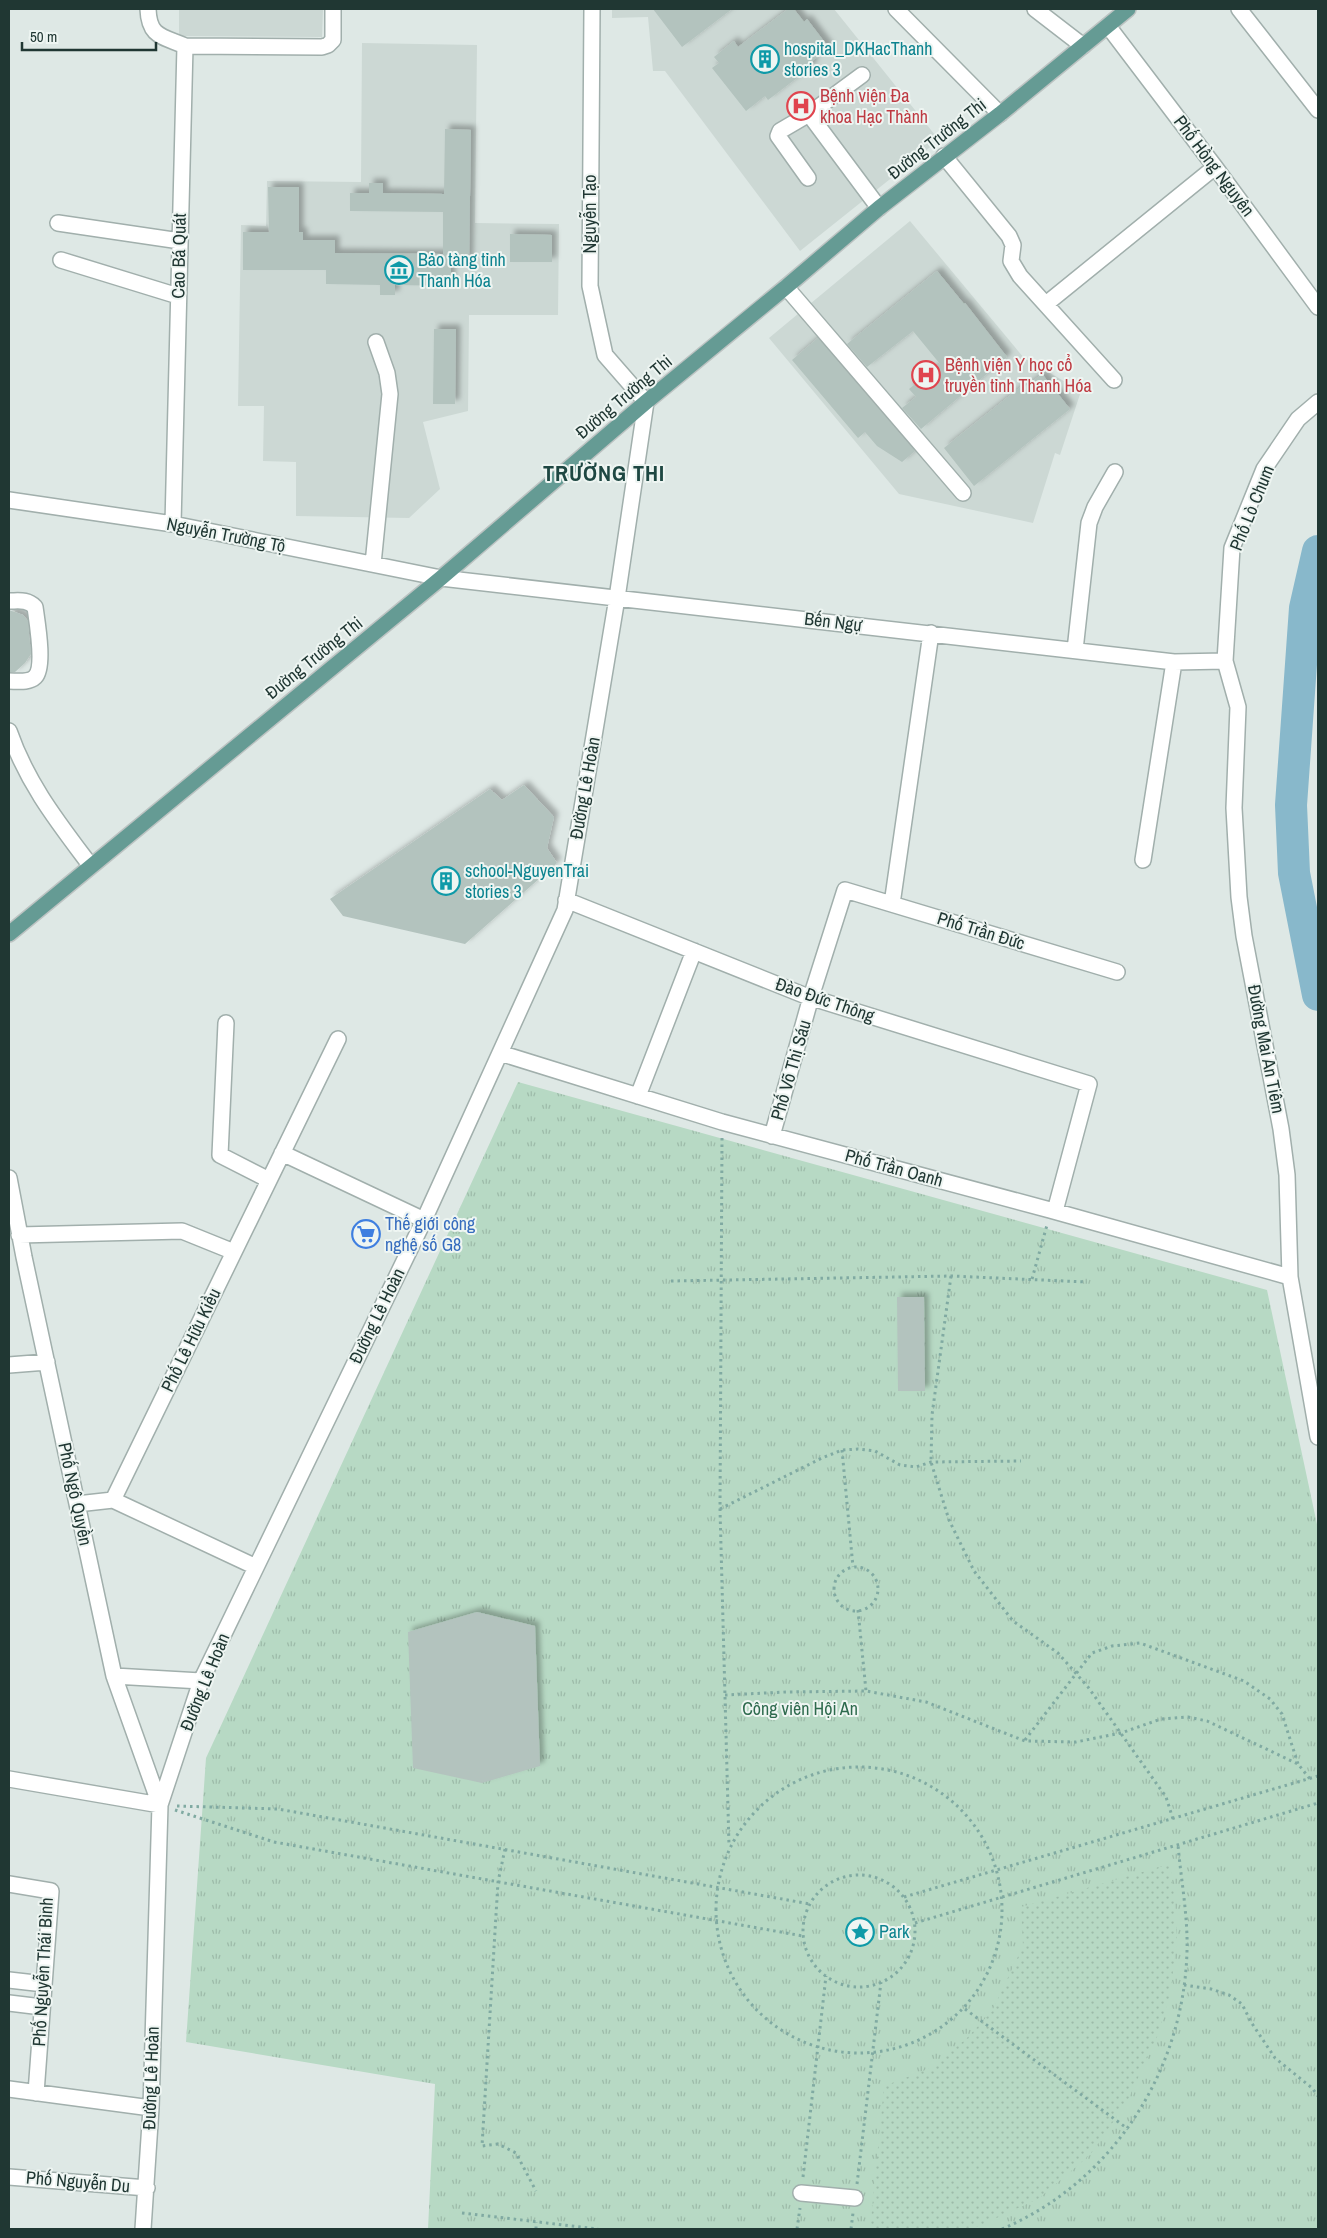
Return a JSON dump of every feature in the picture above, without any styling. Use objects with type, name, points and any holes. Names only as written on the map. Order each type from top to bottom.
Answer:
[{"type":"main road","name":"Đường Trường Thi","points":[[9,934],[90,865],[441,578],[646,402],[786,287],[878,208],[1000,114],[1128,9]]},
{"type":"street","points":[[148,9],[149,24],[156,33],[185,46],[322,47],[328,45],[333,40],[333,9]]},
{"type":"street","name":"Nguyễn Tạo","points":[[592,9],[590,286],[605,355],[646,402]]},
{"type":"street","points":[[896,9],[1000,114]]},
{"type":"street","points":[[1036,9],[1083,46]]},
{"type":"street","points":[[1239,9],[1318,110]]},
{"type":"street","name":"Phố Hồng Nguyên","points":[[1108,26],[1318,307]]},
{"type":"street","name":"Cao Bá Quát","points":[[172,524],[185,46]]},
{"type":"street","points":[[808,178],[778,136],[780,131],[809,114],[862,75]]},
{"type":"street","points":[[809,114],[878,208]]},
{"type":"street","points":[[944,156],[1009,236],[1013,245],[1011,261],[1020,276],[1114,380]]},
{"type":"street","points":[[1046,304],[1215,167]]},
{"type":"street","points":[[58,223],[180,241]]},
{"type":"street","points":[[61,260],[178,296]]},
{"type":"street","points":[[786,287],[964,494]]},
{"type":"street","points":[[374,564],[390,394],[387,373],[376,342]]},
{"type":"street","name":"Đường Lê Hoàn","points":[[144,2229],[151,2108],[160,1806],[201,1681],[424,1220],[564,910],[617,598],[646,402]]},
{"type":"street","name":"Phố Lò Chum","points":[[1225,661],[1232,548],[1264,469],[1298,418],[1318,402]]},
{"type":"street","points":[[1075,650],[1089,523],[1095,507],[1115,472]]},
{"type":"street","name":"Nguyễn Trường Tộ","points":[[9,500],[172,524],[441,578]]},
{"type":"street","name":"Bến Ngự","points":[[441,578],[1174,662],[1225,661]]},
{"type":"street","points":[[9,601],[24,600],[30,602],[35,607],[41,669],[34,678],[24,681],[9,681]]},
{"type":"street","points":[[892,904],[931,634]]},
{"type":"street","name":"Đường Mai An Tiêm","points":[[1225,661],[1238,707],[1234,808],[1239,897],[1244,936],[1281,1129],[1287,1176],[1290,1278],[1318,1437]]},
{"type":"street","points":[[1143,860],[1174,662]]},
{"type":"street","points":[[9,731],[28,776],[42,801],[90,865]]},
{"type":"street","name":"Phố Trần Đức","points":[[845,890],[1117,972]]},
{"type":"street","name":"Phố Võ Thị Sáu","points":[[772,1136],[811,997],[845,890]]},
{"type":"street","name":"Đào Đức Thông","points":[[566,900],[811,997],[1089,1084],[1053,1211]]},
{"type":"street","points":[[638,1096],[694,951]]},
{"type":"street","points":[[226,1023],[220,1155],[269,1180]]},
{"type":"street","name":"Phố Lê Hữu Kiều","points":[[113,1500],[338,1039]]},
{"type":"street","name":"Phố Trần Oanh","points":[[500,1053],[722,1122],[1053,1211],[1290,1278]]},
{"type":"street","points":[[282,1154],[424,1220]]},
{"type":"street","name":"Phố Ngô Quyền","points":[[9,1178],[46,1362],[114,1676],[160,1806]]},
{"type":"street","points":[[20,1235],[182,1231],[234,1252]]},
{"type":"street","points":[[9,1365],[46,1362]]},
{"type":"street","points":[[77,1504],[113,1500],[256,1567]]},
{"type":"street","points":[[114,1676],[201,1681]]},
{"type":"street","points":[[9,1779],[160,1806]]},
{"type":"street","name":"Phố Nguyễn Thái Bình","points":[[9,1884],[51,1891],[36,2093]]},
{"type":"street","points":[[9,1980],[44,1984]]},
{"type":"street","points":[[9,2003],[42,2007]]},
{"type":"street","points":[[9,2090],[151,2108]]},
{"type":"street","name":"Phố Nguyễn Du","points":[[9,2177],[147,2188]]},
{"type":"street","points":[[801,2192],[855,2198]]},
{"type":"path","points":[[722,1122],[720,1509],[729,1847]]},
{"type":"path","points":[[1032,1280],[1053,1211]]},
{"type":"path","points":[[951,1276],[932,1415],[931,1462],[949,1520],[974,1571],[1013,1621],[1058,1653],[1076,1673],[1166,1797],[1173,1819]]},
{"type":"path","points":[[671,1281],[951,1276],[1087,1282]]},
{"type":"path","points":[[720,1509],[822,1458],[842,1450],[875,1451],[900,1465],[916,1466],[931,1462],[1021,1461]]},
{"type":"path","points":[[842,1450],[853,1567]]},
{"type":"path","points":[[853,1567],[872,1574],[877,1586],[877,1593],[871,1605],[858,1610],[852,1610],[840,1604],[834,1591],[837,1578],[841,1573],[853,1567]]},
{"type":"path","points":[[858,1610],[866,1691]]},
{"type":"path","points":[[1025,1741],[1092,1653],[1112,1646],[1140,1643],[1244,1681],[1270,1699],[1282,1714],[1298,1764],[1310,1779]]},
{"type":"path","points":[[725,1696],[786,1692],[866,1691],[926,1702],[1025,1741],[1076,1742],[1120,1733],[1161,1719],[1188,1717],[1208,1721],[1298,1764]]},
{"type":"path","points":[[879,1768],[923,1781],[960,1807],[987,1843],[1003,1897],[1003,1930],[990,1972],[965,2009],[929,2036],[888,2051],[872,2052],[843,2053],[801,2042],[764,2018],[736,1985],[719,1945],[715,1902],[720,1874],[729,1847],[755,1810],[791,1784],[834,1769],[879,1768]]},
{"type":"path","points":[[904,1897],[1318,1776]]},
{"type":"path","points":[[915,1923],[1318,1803]]},
{"type":"path","points":[[160,1806],[278,1809],[810,1904]]},
{"type":"path","points":[[160,1806],[274,1842],[803,1936]]},
{"type":"path","points":[[1002,2229],[1022,2221],[1062,2196],[1098,2165],[1128,2129],[1153,2088],[1171,2045],[1183,1999],[1187,1950],[1178,1845]]},
{"type":"path","points":[[505,1849],[498,1882],[482,2146],[498,2144],[516,2153],[536,2191]]},
{"type":"path","points":[[858,1874],[876,1877],[892,1885],[904,1897],[912,1910],[915,1923],[915,1938],[912,1952],[899,1970],[881,1982],[867,1986],[839,1983],[826,1976],[814,1964],[806,1948],[803,1936],[805,1914],[810,1904],[826,1885],[841,1877],[858,1874]]},
{"type":"path","points":[[797,2229],[826,1976]]},
{"type":"path","points":[[851,2229],[881,1982]]},
{"type":"path","points":[[1184,1985],[1211,1989],[1229,1995],[1242,2004],[1251,2022],[1275,2058],[1312,2088],[1318,2096]]},
{"type":"path","points":[[965,2009],[1128,2129]]},
{"type":"path","points":[[462,2213],[598,2229]]},
{"type":"path","points":[[536,2222],[536,2229]]},
{"type":"shaded area","points":[[179,9],[323,9],[322,37],[179,36]]},
{"type":"shaded area","name":"Bệnh viện Đa khoa Hạc Thành","points":[[612,9],[834,9],[939,140],[800,251],[665,71],[653,71],[648,17],[612,18]]},
{"type":"shaded area","name":"Bảo tàng tỉnh Thanh Hóa","points":[[362,43],[477,45],[475,223],[559,224],[558,315],[469,315],[468,411],[423,422],[440,489],[409,518],[296,516],[296,462],[263,461],[264,406],[238,406],[241,225],[266,226],[267,181],[361,182]]},
{"type":"shaded area","name":"Bệnh viện Y học cổ truyền tỉnh Thanh Hóa","points":[[910,221],[1024,358],[1081,391],[1060,455],[1055,453],[1033,523],[899,494],[769,338]]},
{"type":"green space","name":"Công viên Hội An","points":[[518,1082],[1267,1290],[1318,1529],[1318,2229],[428,2229],[435,2084],[186,2042],[206,1758]]},
{"type":"green space","points":[[1170,1864],[1177,1940],[1170,1995],[1157,2037],[1127,2102],[1090,2155],[1038,2199],[979,2226],[967,2229],[870,2229],[884,2086],[928,2069],[966,2039],[992,2011],[1023,1946],[1021,1907]]},
{"type":"building","points":[[653,9],[732,9],[682,47]]},
{"type":"building","name":"hospital_DKHacThanh stories 3","points":[[788,9],[794,9],[804,22],[807,19],[829,48],[811,62],[814,65],[768,100],[765,96],[746,111],[712,68],[719,63],[714,57],[734,41],[738,47]]},
{"type":"building","points":[[445,129],[471,130],[469,262],[451,261],[451,286],[395,285],[395,295],[380,295],[380,285],[326,284],[326,270],[243,270],[243,232],[269,232],[268,187],[299,187],[299,232],[303,232],[303,240],[335,240],[335,253],[443,254],[443,212],[350,211],[350,193],[369,193],[369,183],[383,183],[383,193],[444,194]]},
{"type":"building","points":[[510,234],[552,235],[552,262],[510,262]]},
{"type":"building","points":[[937,271],[965,303],[1007,357],[921,429],[902,408],[916,397],[909,389],[940,364],[913,331],[867,367],[847,344]]},
{"type":"building","points":[[434,329],[456,329],[455,404],[433,404]]},
{"type":"building","points":[[818,338],[915,451],[902,462],[877,446],[865,432],[858,438],[792,360]]},
{"type":"building","points":[[1042,374],[1070,409],[974,486],[944,448],[1023,385],[1025,387]]},
{"type":"building","points":[[9,610],[23,615],[28,621],[31,654],[15,672],[9,672]]},
{"type":"building","name":"school-NguyenTrai stories 3","points":[[524,785],[554,817],[547,848],[557,863],[465,944],[343,916],[330,899],[490,789],[502,800]]},
{"type":"building","points":[[897,1297],[924,1297],[925,1391],[898,1391]]},
{"type":"building","points":[[477,1612],[535,1626],[540,1766],[482,1783],[413,1768],[408,1632]]},
{"type":"waterway","points":[[1318,551],[1305,608],[1291,805],[1294,873],[1318,995]]},
{"type":"place","name":"hospital_DKHacThanh stories 3","points":[[765,59]]},
{"type":"place","name":"Bệnh viện Đa khoa Hạc Thành","points":[[801,106]]},
{"type":"place","name":"Bảo tàng tỉnh Thanh Hóa","points":[[399,270]]},
{"type":"place","name":"Bệnh viện Y học cổ truyền tỉnh Thanh Hóa","points":[[926,375]]},
{"type":"place","name":"school-NguyenTrai stories 3","points":[[446,881]]},
{"type":"place","name":"Thế giới công nghệ số G8","points":[[366,1234]]},
{"type":"place","name":"Park","points":[[860,1932]]},
{"type":"district","name":"TRƯỜNG THI","points":[[604,473]]}]
